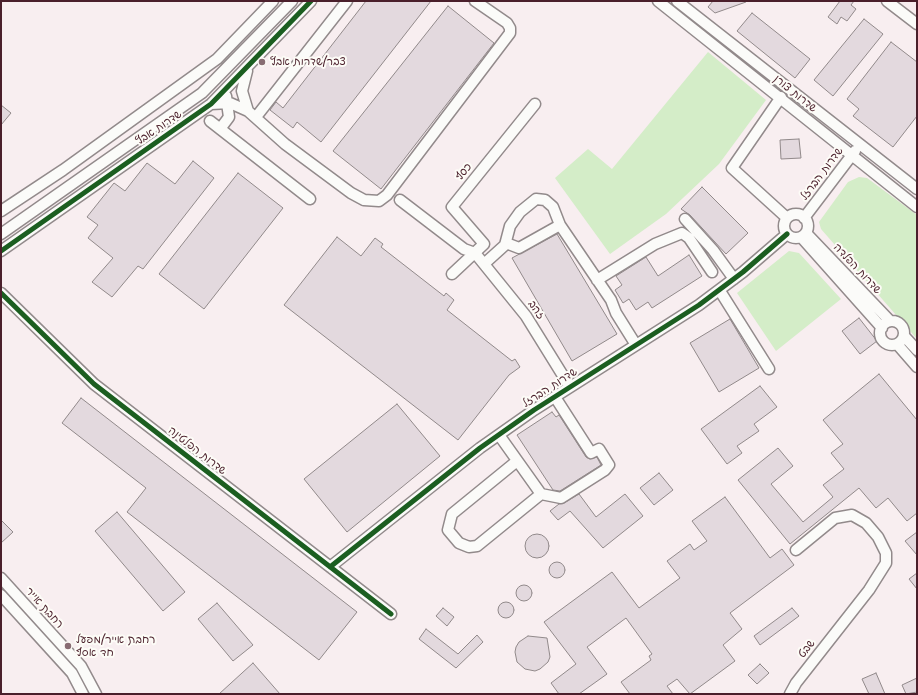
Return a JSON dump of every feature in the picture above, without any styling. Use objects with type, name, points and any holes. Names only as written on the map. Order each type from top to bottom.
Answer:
[{"type":"street","points":[[1,211],[63,170],[218,60],[273,1]]},
{"type":"street","name":"שדרות אבץ","points":[[1,234],[202,93],[292,1]]},
{"type":"street","name":"שדרות אבץ","points":[[1,250],[221,105],[230,86],[311,1]]},
{"type":"street","points":[[252,114],[347,1]]},
{"type":"street","points":[[221,105],[238,105],[252,114],[285,144],[351,193],[364,200],[380,201],[387,195],[510,33],[510,28],[507,23],[475,1]]},
{"type":"street","name":"שדרות צורן","points":[[658,1],[781,97],[851,156],[917,207]]},
{"type":"street","name":"שדרות צורן","points":[[677,1],[689,5],[860,145],[917,189]]},
{"type":"street","points":[[887,1],[917,24]]},
{"type":"street","points":[[679,17],[689,5]]},
{"type":"street","points":[[250,66],[242,86],[244,102],[252,114]]},
{"type":"street","points":[[221,105],[230,86]]},
{"type":"street","points":[[781,97],[732,168],[787,218]]},
{"type":"street","name":"כסף","points":[[475,253],[484,244],[452,206],[535,104]]},
{"type":"street","points":[[220,129],[228,119],[221,105]]},
{"type":"street","points":[[210,121],[310,199]]},
{"type":"street","name":"שדרות הברזל","points":[[804,218],[860,145]]},
{"type":"street","points":[[484,264],[506,243],[512,222],[526,206],[536,199],[545,200],[550,203],[560,225],[597,280],[636,345]]},
{"type":"street","points":[[400,200],[464,249],[475,253],[452,274]]},
{"type":"street","points":[[794,214],[804,218],[808,225],[803,235],[793,238],[787,234],[784,228],[787,218],[794,214]]},
{"type":"street","points":[[685,219],[713,250],[734,279]]},
{"type":"street","points":[[506,243],[519,248],[560,225]]},
{"type":"street","points":[[597,280],[655,244],[682,233],[689,238],[712,272]]},
{"type":"street","name":"שדרות הברזל","points":[[330,567],[499,435],[570,387],[720,291],[787,234]]},
{"type":"street","name":"שדרות הפלדה","points":[[803,235],[886,325]]},
{"type":"street","name":"זהב","points":[[475,253],[526,316],[570,387]]},
{"type":"street","points":[[720,291],[769,369]]},
{"type":"street","name":"שדרות הפלטינה","points":[[1,293],[94,384],[391,614]]},
{"type":"street","points":[[904,336],[897,344],[890,345],[884,341],[880,335],[886,325],[901,324],[904,336],[917,350]]},
{"type":"street","points":[[897,344],[917,367]]},
{"type":"street","points":[[499,435],[541,494],[561,498],[604,470],[609,465],[599,449],[591,453],[555,397]]},
{"type":"street","points":[[517,461],[452,514],[448,530],[459,543],[469,547],[476,546],[541,494]]},
{"type":"street","name":"שבט","points":[[790,694],[869,590],[886,563],[886,552],[878,537],[866,522],[852,515],[843,515],[835,518],[796,550]]},
{"type":"street","name":"רחבת אייר","points":[[1,578],[81,666],[96,694]]},
{"type":"street","points":[[1,595],[72,673],[83,694]]},
{"type":"shaded area","points":[[1,1],[917,1],[917,694],[1,694]]},
{"type":"green space","points":[[708,52],[766,100],[719,164],[666,214],[610,254],[555,178],[588,149],[612,169]]},
{"type":"green space","points":[[859,177],[867,178],[917,215],[917,339],[821,229],[819,222],[848,182]]},
{"type":"green space","points":[[789,251],[799,253],[841,299],[776,351],[737,293]]},
{"type":"building","points":[[366,1],[431,1],[321,142],[297,122],[293,128],[270,110],[276,102],[283,108]]},
{"type":"building","points":[[713,1],[746,2],[715,13],[708,7]]},
{"type":"building","points":[[840,1],[854,1],[851,5],[856,9],[847,21],[841,17],[837,24],[828,17]]},
{"type":"building","points":[[448,6],[494,43],[381,189],[333,151]]},
{"type":"building","points":[[752,13],[810,59],[795,78],[737,31]]},
{"type":"building","points":[[864,19],[883,34],[833,96],[814,80]]},
{"type":"building","points":[[891,42],[917,62],[917,116],[893,147],[853,116],[859,109],[847,99]]},
{"type":"building","points":[[1,105],[11,113],[1,125]]},
{"type":"building","points":[[799,139],[801,158],[781,159],[780,140]]},
{"type":"building","points":[[193,161],[214,178],[143,269],[138,266],[112,297],[92,282],[113,258],[88,238],[98,225],[87,217],[114,183],[125,191],[147,163],[175,184]]},
{"type":"building","points":[[238,173],[283,208],[204,309],[159,274]]},
{"type":"building","points":[[702,187],[748,233],[726,254],[690,215],[681,209]]},
{"type":"building","points":[[557,234],[617,334],[572,361],[512,258]]},
{"type":"building","points":[[337,237],[361,256],[375,238],[383,244],[381,247],[444,296],[446,293],[454,300],[447,310],[512,361],[515,359],[520,367],[509,375],[458,440],[284,305]]},
{"type":"building","points":[[689,255],[702,276],[652,308],[648,302],[636,310],[629,299],[623,303],[615,290],[622,285],[616,276],[646,257],[658,276]]},
{"type":"building","points":[[859,318],[877,341],[860,354],[842,331]]},
{"type":"building","points":[[730,319],[759,368],[719,392],[690,343]]},
{"type":"building","points":[[879,374],[917,420],[917,513],[907,521],[888,498],[876,508],[859,488],[790,544],[738,480],[778,448],[793,466],[771,484],[803,522],[833,497],[823,485],[844,469],[831,453],[843,444],[823,420]]},
{"type":"building","points":[[760,386],[777,407],[754,424],[759,431],[737,446],[742,453],[727,464],[701,429]]},
{"type":"building","points":[[81,398],[357,612],[319,660],[127,512],[146,488],[62,423]]},
{"type":"building","points":[[397,404],[440,456],[347,532],[304,479]]},
{"type":"building","points":[[552,412],[556,417],[559,415],[586,457],[590,459],[597,457],[601,465],[560,491],[553,490],[517,435]]},
{"type":"building","points":[[659,473],[673,490],[654,505],[640,488]]},
{"type":"building","points":[[579,494],[596,517],[625,494],[643,516],[603,548],[570,511],[558,520],[550,511],[559,504],[564,503]]},
{"type":"building","points":[[725,497],[770,558],[782,549],[794,565],[730,613],[742,629],[723,645],[735,661],[690,694],[677,679],[667,686],[673,694],[630,694],[621,682],[651,660],[649,656],[652,654],[626,618],[587,647],[607,674],[579,694],[559,694],[551,683],[576,664],[544,622],[612,572],[639,608],[680,578],[667,561],[690,544],[694,550],[707,541],[692,521]]},
{"type":"building","points":[[117,512],[185,592],[163,611],[95,531]]},
{"type":"building","points":[[1,520],[13,532],[1,543]]},
{"type":"building","points":[[917,532],[917,555],[905,541]]},
{"type":"building","points":[[537,534],[546,537],[549,546],[546,555],[537,558],[528,555],[525,546],[528,537]]},
{"type":"building","points":[[554,562],[560,562],[565,567],[563,576],[560,578],[554,578],[549,573],[549,567]]},
{"type":"building","points":[[917,573],[917,589],[909,579]]},
{"type":"building","points":[[521,585],[527,585],[532,590],[530,599],[527,601],[521,601],[516,596],[516,590]]},
{"type":"building","points":[[503,602],[509,602],[514,607],[512,616],[509,618],[503,618],[498,613],[498,607]]},
{"type":"building","points":[[217,603],[253,645],[233,661],[198,619]]},
{"type":"building","points":[[443,608],[454,617],[447,626],[436,616]]},
{"type":"building","points":[[792,608],[799,616],[760,645],[754,636]]},
{"type":"building","points":[[426,629],[458,654],[477,635],[483,642],[456,668],[419,639]]},
{"type":"building","points":[[528,636],[547,638],[550,657],[548,662],[540,669],[535,671],[525,669],[517,662],[515,652],[519,642]]},
{"type":"building","points":[[253,663],[280,694],[219,694]]},
{"type":"building","points":[[760,664],[769,673],[757,684],[748,675]]},
{"type":"building","points":[[876,673],[885,694],[869,694],[862,679]]},
{"type":"building","points":[[917,678],[917,692],[906,694],[902,685]]},
{"type":"cycle path","points":[[1,251],[211,104],[311,1]]},
{"type":"cycle path","points":[[330,567],[480,448],[534,410],[699,305],[743,272],[787,234]]},
{"type":"cycle path","points":[[1,293],[94,384],[391,614]]},
{"type":"place","name":"צבר/שדרות אבץ","points":[[262,62]]},
{"type":"place","name":"רחבת אייר/מפעל חד אסף","points":[[68,646]]}]
